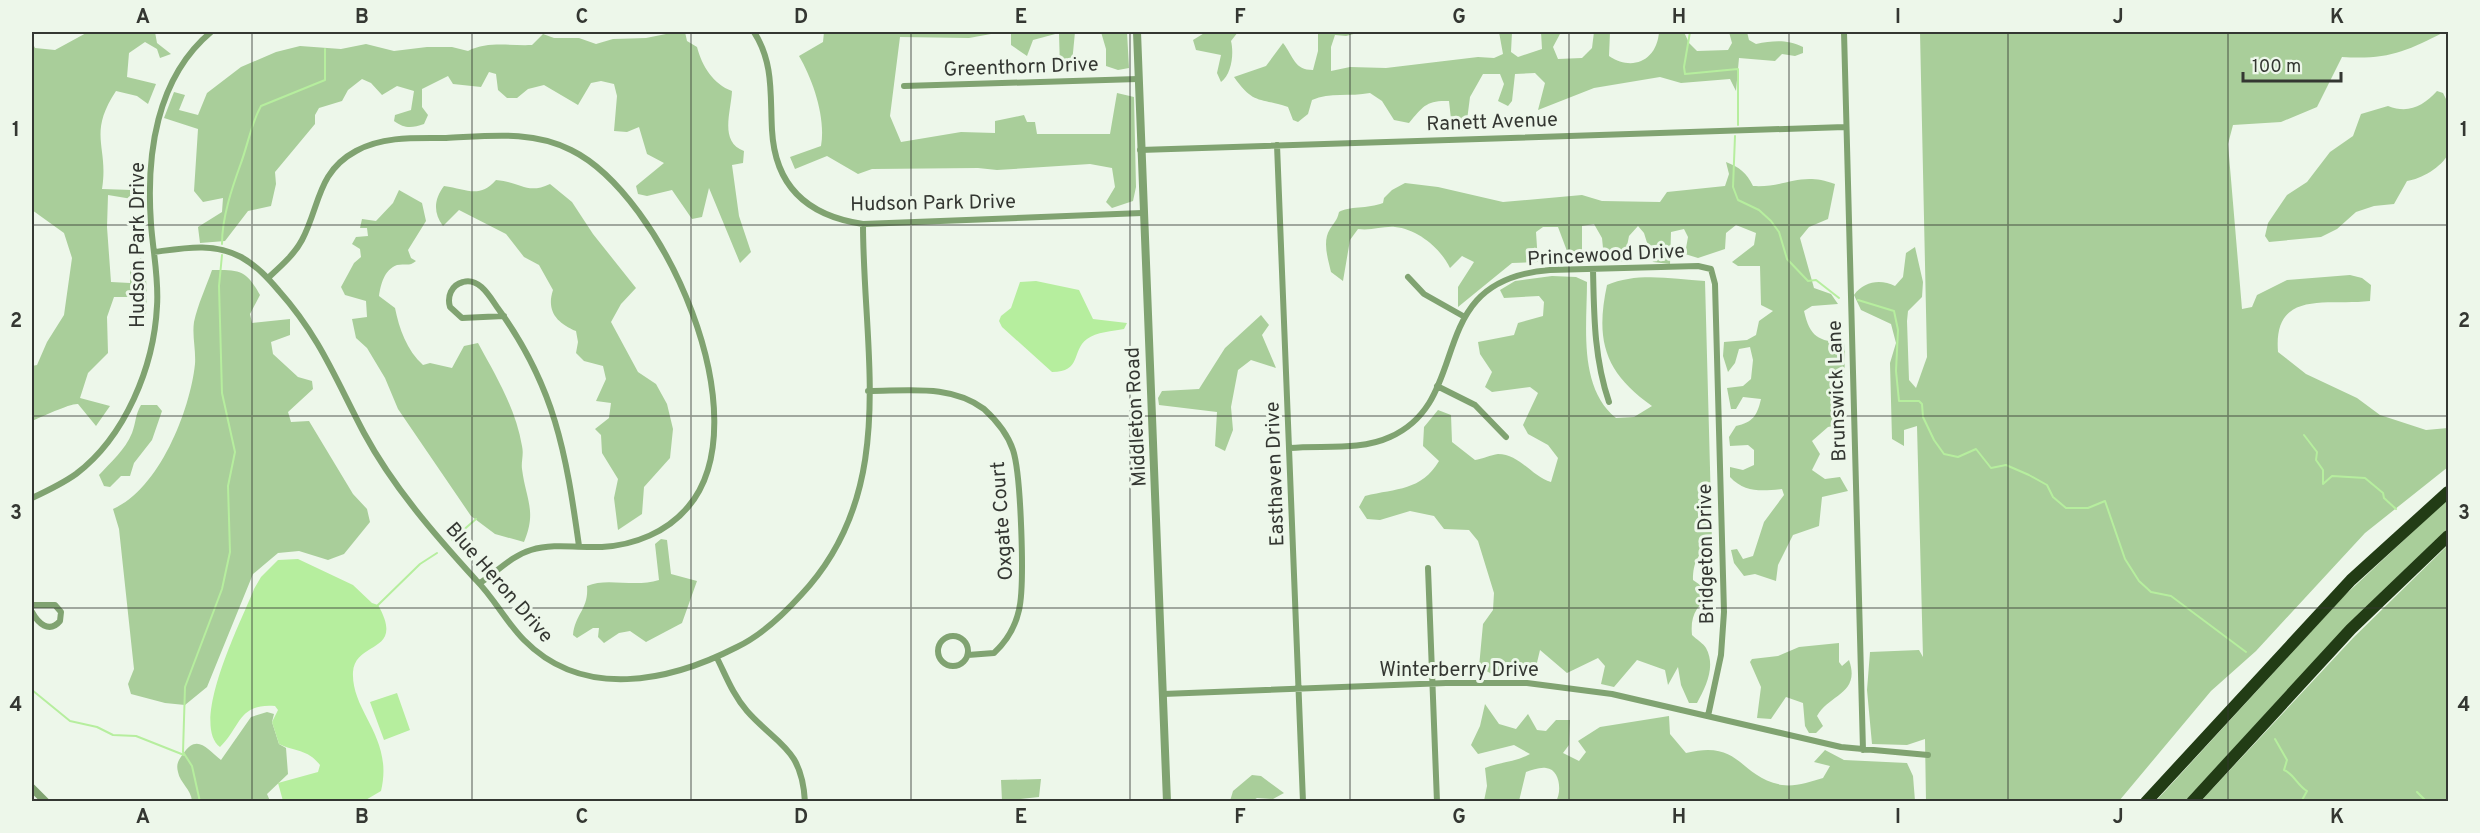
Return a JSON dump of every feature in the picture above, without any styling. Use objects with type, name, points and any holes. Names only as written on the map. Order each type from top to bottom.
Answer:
[{"type":"highway","points":[[2146,801],[2351,580],[2448,492]]},
{"type":"highway","points":[[2192,801],[2358,622],[2448,536]]},
{"type":"street","name":"Hudson Park Drive","points":[[32,498],[66,481],[88,464],[102,449],[127,412],[145,368],[154,332],[157,298],[150,189],[162,107],[172,79],[183,60],[211,32]]},
{"type":"street","name":"Hudson Park Drive","points":[[754,32],[768,61],[773,144],[783,177],[797,195],[816,210],[842,221],[862,224],[1142,213]]},
{"type":"street","name":"Middleton Road","points":[[1137,32],[1142,213],[1167,801]]},
{"type":"street","name":"Brunswick Lane","points":[[1844,32],[1863,750]]},
{"type":"street","name":"Greenthorn Drive","points":[[904,86],[1138,79]]},
{"type":"street","name":"Ranett Avenue","points":[[1140,150],[1845,127]]},
{"type":"street","points":[[268,278],[301,242],[317,194],[330,173],[348,155],[373,144],[413,138],[528,136],[553,142],[573,151],[596,167],[618,190],[648,228],[682,289],[700,335],[709,369],[714,426],[703,480],[689,506],[676,520],[654,534],[603,547],[549,546],[527,551],[480,584]]},
{"type":"street","name":"Easthaven Drive","points":[[1277,145],[1303,801]]},
{"type":"street","name":"Blue Heron Drive","points":[[154,252],[194,246],[218,248],[243,258],[268,278],[297,311],[320,344],[365,435],[387,470],[415,509],[480,584],[523,639],[547,659],[577,674],[604,680],[636,679],[667,675],[717,658],[761,633],[785,613],[816,579],[839,544],[853,513],[865,472],[869,438],[862,224]]},
{"type":"street","name":"Princewood Drive","points":[[1290,448],[1365,444],[1389,438],[1411,424],[1424,410],[1437,386],[1464,316],[1487,290],[1514,275],[1527,272],[1698,266],[1711,269],[1715,284],[1718,390]]},
{"type":"street","points":[[1593,269],[1595,345],[1599,371],[1609,402]]},
{"type":"street","points":[[1408,277],[1424,294],[1464,316]]},
{"type":"street","points":[[504,316],[462,318],[450,307],[449,295],[454,287],[462,282],[474,283],[485,292],[504,316],[532,362],[555,416],[566,461],[579,546]]},
{"type":"street","points":[[1437,386],[1475,405],[1506,437]]},
{"type":"street","name":"Oxgate Court","points":[[868,392],[928,390],[968,399],[998,424],[1013,450],[1017,469],[1022,580],[1019,611],[1012,631],[994,653],[968,655]]},
{"type":"street","name":"Bridgeton Drive","points":[[1708,716],[1721,655],[1724,612],[1718,390]]},
{"type":"street","points":[[1428,568],[1437,801]]},
{"type":"street","points":[[32,605],[55,605],[60,609],[61,618],[57,625],[47,627],[37,621],[32,612]]},
{"type":"street","name":"Oxgate Court","points":[[957,636],[967,645],[968,655],[962,664],[951,667],[942,662],[938,647],[943,639],[957,636]]},
{"type":"street","points":[[717,658],[740,702],[789,751],[802,779],[805,801]]},
{"type":"street","name":"Winterberry Drive","points":[[1163,694],[1490,682],[1548,685],[1612,694],[1863,750],[1928,755]]},
{"type":"street","points":[[32,788],[46,801]]},
{"type":"shaded area","points":[[88,32],[155,32],[157,43],[171,54],[160,58],[157,49],[145,42],[129,53],[127,77],[156,84],[148,104],[137,96],[116,91],[107,106],[103,119],[101,130],[102,189],[132,190],[138,200],[108,195],[107,227],[111,282],[130,283],[130,264],[141,258],[146,278],[147,300],[146,314],[137,315],[132,297],[114,297],[107,317],[108,353],[88,373],[80,398],[110,406],[96,426],[78,404],[32,421],[32,366],[37,365],[47,342],[64,315],[72,258],[64,233],[32,210],[32,71],[34,56],[32,42],[35,48],[55,50]]},
{"type":"shaded area","points":[[685,32],[687,41],[697,47],[709,74],[719,84],[732,91],[729,134],[736,147],[744,151],[743,163],[732,165],[739,216],[751,252],[740,263],[709,188],[702,217],[692,219],[672,190],[647,196],[638,194],[636,186],[664,163],[647,154],[639,127],[627,132],[614,131],[617,96],[614,84],[601,81],[591,83],[578,105],[544,85],[528,89],[517,98],[507,98],[498,90],[496,74],[489,72],[481,87],[453,84],[448,76],[422,89],[422,107],[428,115],[424,124],[412,127],[405,127],[394,121],[395,115],[411,110],[414,91],[397,86],[382,95],[371,83],[362,79],[348,90],[342,101],[319,108],[315,115],[315,124],[275,172],[276,184],[271,206],[248,211],[225,241],[200,243],[198,227],[222,212],[223,198],[203,202],[194,191],[198,129],[164,118],[174,92],[185,95],[179,110],[198,115],[207,93],[241,67],[276,52],[300,46],[341,49],[366,44],[394,51],[452,47],[468,51],[491,45],[532,45],[543,34],[554,38],[579,38],[596,44],[613,39],[646,38]]},
{"type":"shaded area","points":[[824,32],[1002,32],[969,38],[900,37],[890,116],[901,142],[961,132],[995,133],[995,121],[1024,115],[1027,122],[1035,122],[1037,134],[1110,134],[1117,93],[1134,97],[1136,187],[1133,201],[1112,208],[1106,202],[1115,187],[1112,168],[1090,164],[997,170],[978,168],[872,169],[858,174],[827,156],[795,169],[790,157],[821,146],[820,112],[809,76],[799,56],[823,42]]},
{"type":"shaded area","points":[[1011,32],[1075,32],[1072,63],[1067,70],[1060,69],[1059,33],[1033,40],[1027,56],[1011,45]]},
{"type":"shaded area","points":[[1101,32],[1127,32],[1129,68],[1118,70],[1106,66],[1106,49]]},
{"type":"shaded area","points":[[1206,32],[1238,32],[1231,41],[1230,69],[1221,82],[1217,73],[1221,55],[1196,50],[1193,40]]},
{"type":"shaded area","points":[[1318,32],[1361,32],[1346,36],[1335,35],[1331,47],[1331,71],[1350,67],[1386,68],[1478,57],[1494,58],[1503,54],[1499,32],[1512,32],[1511,52],[1518,57],[1542,49],[1541,32],[1561,32],[1553,47],[1558,59],[1582,58],[1592,48],[1594,32],[1610,32],[1609,56],[1627,63],[1635,63],[1649,56],[1654,50],[1659,32],[1684,32],[1689,43],[1697,51],[1728,50],[1732,43],[1729,32],[1747,32],[1749,40],[1756,44],[1791,43],[1803,47],[1803,53],[1795,56],[1782,54],[1775,61],[1739,58],[1736,91],[1730,79],[1681,83],[1660,77],[1594,88],[1538,110],[1545,83],[1535,73],[1515,74],[1512,101],[1508,106],[1498,101],[1504,84],[1500,74],[1483,74],[1470,97],[1466,128],[1460,132],[1451,119],[1449,101],[1426,105],[1409,123],[1394,120],[1382,101],[1370,93],[1326,96],[1312,100],[1308,114],[1298,122],[1293,120],[1288,107],[1257,99],[1247,92],[1234,77],[1266,66],[1283,43],[1298,65],[1313,70],[1318,51]]},
{"type":"shaded area","points":[[1920,32],[2444,32],[2418,45],[2384,56],[2342,57],[2317,107],[2281,122],[2233,125],[2228,144],[2242,309],[2252,307],[2257,295],[2287,280],[2350,275],[2362,278],[2371,285],[2370,301],[2320,303],[2293,309],[2284,318],[2279,332],[2278,352],[2306,374],[2357,398],[2380,415],[2426,430],[2448,428],[2448,467],[2365,533],[2256,651],[2211,691],[2119,801],[1926,801],[1925,739],[1907,745],[1872,744],[1867,690],[1870,652],[1919,650],[1923,657],[1917,426],[1904,430],[1904,446],[1892,439],[1890,363],[1896,343],[1891,324],[1861,310],[1854,295],[1868,284],[1884,282],[1895,286],[1903,277],[1906,253],[1915,247],[1923,282],[1922,297],[1908,311],[1907,321],[1909,380],[1916,388],[1927,357]]},
{"type":"shaded area","points":[[2437,91],[2443,93],[2448,103],[2448,154],[2436,168],[2425,175],[2407,181],[2394,204],[2374,206],[2356,212],[2337,229],[2321,237],[2269,242],[2265,236],[2268,223],[2287,195],[2307,182],[2330,152],[2353,136],[2361,114],[2388,106],[2409,109],[2426,101]]},
{"type":"shaded area","points":[[1726,162],[1742,171],[1753,186],[1775,185],[1802,179],[1823,180],[1835,184],[1828,219],[1809,227],[1800,238],[1814,288],[1831,294],[1838,304],[1812,306],[1804,311],[1806,320],[1812,332],[1817,336],[1828,341],[1844,343],[1845,353],[1843,424],[1828,427],[1812,441],[1820,454],[1812,470],[1825,479],[1840,477],[1848,491],[1822,497],[1819,526],[1793,535],[1778,565],[1776,581],[1755,574],[1744,576],[1734,563],[1731,550],[1737,549],[1743,559],[1753,556],[1764,522],[1784,495],[1782,489],[1748,488],[1730,477],[1730,467],[1743,470],[1754,465],[1754,450],[1748,445],[1730,446],[1729,437],[1736,426],[1753,417],[1761,399],[1743,397],[1736,409],[1731,409],[1727,388],[1743,386],[1751,379],[1753,360],[1750,347],[1739,349],[1735,363],[1728,372],[1723,356],[1724,342],[1747,340],[1756,335],[1759,321],[1773,311],[1761,305],[1760,266],[1738,266],[1732,262],[1754,245],[1756,233],[1736,225],[1726,233],[1725,249],[1698,258],[1685,254],[1688,237],[1684,229],[1671,232],[1670,264],[1653,262],[1644,233],[1638,226],[1629,236],[1624,261],[1612,262],[1604,258],[1602,238],[1594,224],[1582,226],[1580,262],[1570,259],[1558,227],[1543,227],[1536,232],[1538,262],[1512,263],[1458,307],[1458,287],[1474,262],[1462,256],[1450,268],[1435,247],[1412,232],[1395,227],[1358,229],[1350,240],[1343,281],[1331,272],[1326,250],[1326,239],[1339,212],[1383,203],[1384,198],[1392,190],[1405,183],[1438,187],[1503,202],[1582,195],[1602,201],[1660,202],[1667,192],[1725,186],[1729,174]]},
{"type":"shaded area","points":[[496,180],[529,188],[550,184],[572,202],[593,234],[636,288],[621,304],[611,322],[638,372],[656,384],[667,404],[673,429],[670,458],[644,487],[642,514],[618,530],[614,498],[618,479],[602,453],[601,435],[595,429],[609,418],[611,403],[596,401],[606,379],[603,366],[584,361],[576,353],[578,342],[576,331],[563,324],[552,310],[553,290],[539,265],[524,257],[506,234],[459,210],[443,226],[436,211],[438,196],[444,186],[478,191],[490,186]]},
{"type":"shaded area","points":[[399,190],[422,203],[426,221],[408,250],[411,258],[416,261],[397,265],[389,270],[382,282],[379,296],[395,308],[404,339],[412,353],[423,365],[430,363],[452,368],[464,346],[478,343],[505,393],[523,449],[522,469],[530,513],[530,522],[524,542],[495,534],[471,516],[398,409],[385,378],[367,348],[356,338],[352,319],[367,317],[366,301],[345,295],[341,287],[354,263],[361,257],[360,249],[352,244],[356,237],[368,236],[367,228],[360,228],[362,219],[376,221],[393,203]]},
{"type":"shaded area","points":[[212,270],[236,271],[251,281],[260,295],[250,314],[252,323],[290,319],[290,335],[271,342],[273,354],[298,377],[312,381],[313,389],[288,412],[291,422],[309,421],[353,494],[367,509],[370,522],[344,554],[328,560],[299,551],[278,553],[253,574],[207,687],[185,705],[165,703],[131,694],[128,684],[134,669],[119,529],[113,509],[130,499],[145,485],[158,467],[179,425],[187,404],[195,364],[194,322]]},
{"type":"shaded area","points":[[1552,276],[1576,277],[1587,282],[1586,336],[1590,373],[1595,390],[1604,405],[1616,418],[1634,417],[1652,406],[1623,381],[1607,354],[1602,323],[1607,285],[1643,277],[1705,281],[1712,543],[1697,559],[1693,580],[1713,594],[1696,611],[1692,622],[1692,635],[1705,646],[1710,662],[1706,683],[1697,703],[1689,703],[1681,685],[1678,667],[1668,685],[1665,670],[1637,660],[1614,687],[1601,684],[1605,666],[1598,658],[1567,673],[1540,650],[1535,671],[1492,674],[1479,667],[1483,624],[1493,610],[1494,593],[1478,541],[1469,530],[1444,529],[1434,516],[1410,511],[1380,520],[1367,519],[1359,507],[1365,496],[1407,487],[1432,471],[1439,461],[1423,446],[1424,427],[1438,410],[1451,415],[1452,442],[1475,460],[1498,454],[1506,455],[1551,482],[1558,458],[1548,445],[1528,434],[1523,425],[1538,393],[1530,387],[1492,392],[1485,387],[1492,372],[1480,354],[1478,342],[1514,335],[1518,323],[1543,316],[1544,302],[1539,296],[1504,298],[1500,290],[1515,281]]},
{"type":"shaded area","points":[[1036,281],[1079,290],[1093,319],[1127,323],[1124,329],[1105,332],[1087,339],[1068,369],[1052,372],[1002,327],[999,321],[1001,316],[1011,308],[1020,282]]},
{"type":"shaded area","points":[[1261,315],[1269,325],[1262,335],[1276,368],[1251,360],[1238,370],[1231,407],[1233,430],[1225,451],[1215,446],[1217,412],[1159,405],[1158,398],[1162,391],[1199,389],[1225,348]]},
{"type":"shaded area","points":[[141,405],[157,405],[162,411],[152,440],[134,463],[130,476],[121,476],[110,487],[104,486],[99,475],[126,445]]},
{"type":"shaded area","points":[[2448,499],[2448,528],[2351,621],[2185,801],[2155,802],[2343,597]]},
{"type":"shaded area","points":[[661,539],[667,540],[671,574],[697,581],[682,623],[646,642],[630,631],[619,633],[604,643],[598,637],[599,628],[593,628],[577,638],[573,635],[586,600],[587,586],[603,582],[640,583],[659,580],[655,544]]},
{"type":"shaded area","points":[[2448,545],[2448,801],[2201,801],[2353,638]]},
{"type":"shaded area","points":[[298,559],[353,585],[372,603],[378,605],[385,621],[386,632],[383,639],[362,655],[356,662],[353,672],[358,700],[382,755],[381,791],[364,801],[283,801],[278,783],[318,772],[320,765],[306,753],[279,744],[272,722],[278,710],[275,706],[263,706],[247,712],[220,747],[212,735],[211,717],[214,695],[230,646],[254,589],[261,577],[278,560]]},
{"type":"shaded area","points":[[1839,643],[1839,662],[1842,666],[1849,660],[1852,671],[1851,680],[1847,687],[1817,716],[1823,726],[1816,733],[1809,733],[1805,726],[1803,703],[1786,697],[1771,719],[1757,718],[1761,687],[1750,662],[1752,659],[1778,656],[1799,647]]},
{"type":"shaded area","points":[[397,693],[410,730],[384,740],[370,702]]},
{"type":"shaded area","points":[[1485,704],[1499,724],[1516,729],[1528,714],[1537,730],[1546,731],[1556,720],[1570,720],[1569,745],[1563,753],[1579,761],[1586,752],[1578,741],[1600,727],[1669,716],[1670,734],[1686,753],[1704,750],[1718,751],[1729,755],[1756,775],[1782,785],[1797,785],[1823,778],[1830,766],[1814,762],[1825,750],[1844,760],[1907,763],[1913,776],[1915,801],[1556,801],[1559,787],[1557,777],[1551,769],[1544,768],[1526,772],[1519,801],[1484,801],[1487,786],[1485,768],[1530,754],[1514,745],[1478,754],[1471,745],[1480,726]]},
{"type":"shaded area","points":[[267,712],[274,714],[272,722],[279,744],[286,748],[288,774],[267,794],[270,801],[192,801],[190,793],[179,776],[177,767],[188,748],[197,744],[202,745],[221,760],[251,717]]},
{"type":"shaded area","points":[[1252,775],[1261,776],[1284,793],[1273,799],[1230,801],[1233,791]]},
{"type":"shaded area","points":[[1041,779],[1039,797],[1002,801],[1001,780]]},
{"type":"waterway","points":[[1690,32],[1684,67],[1685,74],[1738,69],[1738,125]]},
{"type":"waterway","points":[[222,244],[228,203],[261,106],[325,80],[325,49]]},
{"type":"waterway","points":[[1735,136],[1733,187],[1738,200],[1759,210],[1771,221],[1779,232],[1787,259],[1808,281],[1816,280],[1839,298]]},
{"type":"waterway","points":[[200,802],[192,766],[183,752],[185,687],[222,589],[230,552],[228,486],[235,452],[222,393],[219,286],[222,255]]},
{"type":"waterway","points":[[1858,300],[1894,311],[1898,330],[1896,371],[1899,401],[1919,401],[1922,404],[1923,417],[1944,454],[1958,457],[1976,449],[1991,468],[2006,465],[2047,485],[2053,497],[2066,508],[2088,508],[2105,501],[2125,559],[2139,581],[2151,592],[2171,596],[2246,652]]},
{"type":"waterway","points":[[2304,435],[2317,452],[2316,460],[2323,470],[2323,484],[2332,476],[2365,478],[2383,493],[2384,498],[2396,509]]},
{"type":"waterway","points":[[452,540],[476,519]]},
{"type":"waterway","points":[[378,605],[420,564],[437,553]]},
{"type":"waterway","points":[[32,690],[70,721],[97,727],[113,735],[136,736],[184,755]]},
{"type":"waterway","points":[[2275,739],[2287,760],[2284,770],[2307,791],[2301,802]]},
{"type":"waterway","points":[[2417,792],[2427,802]]}]
